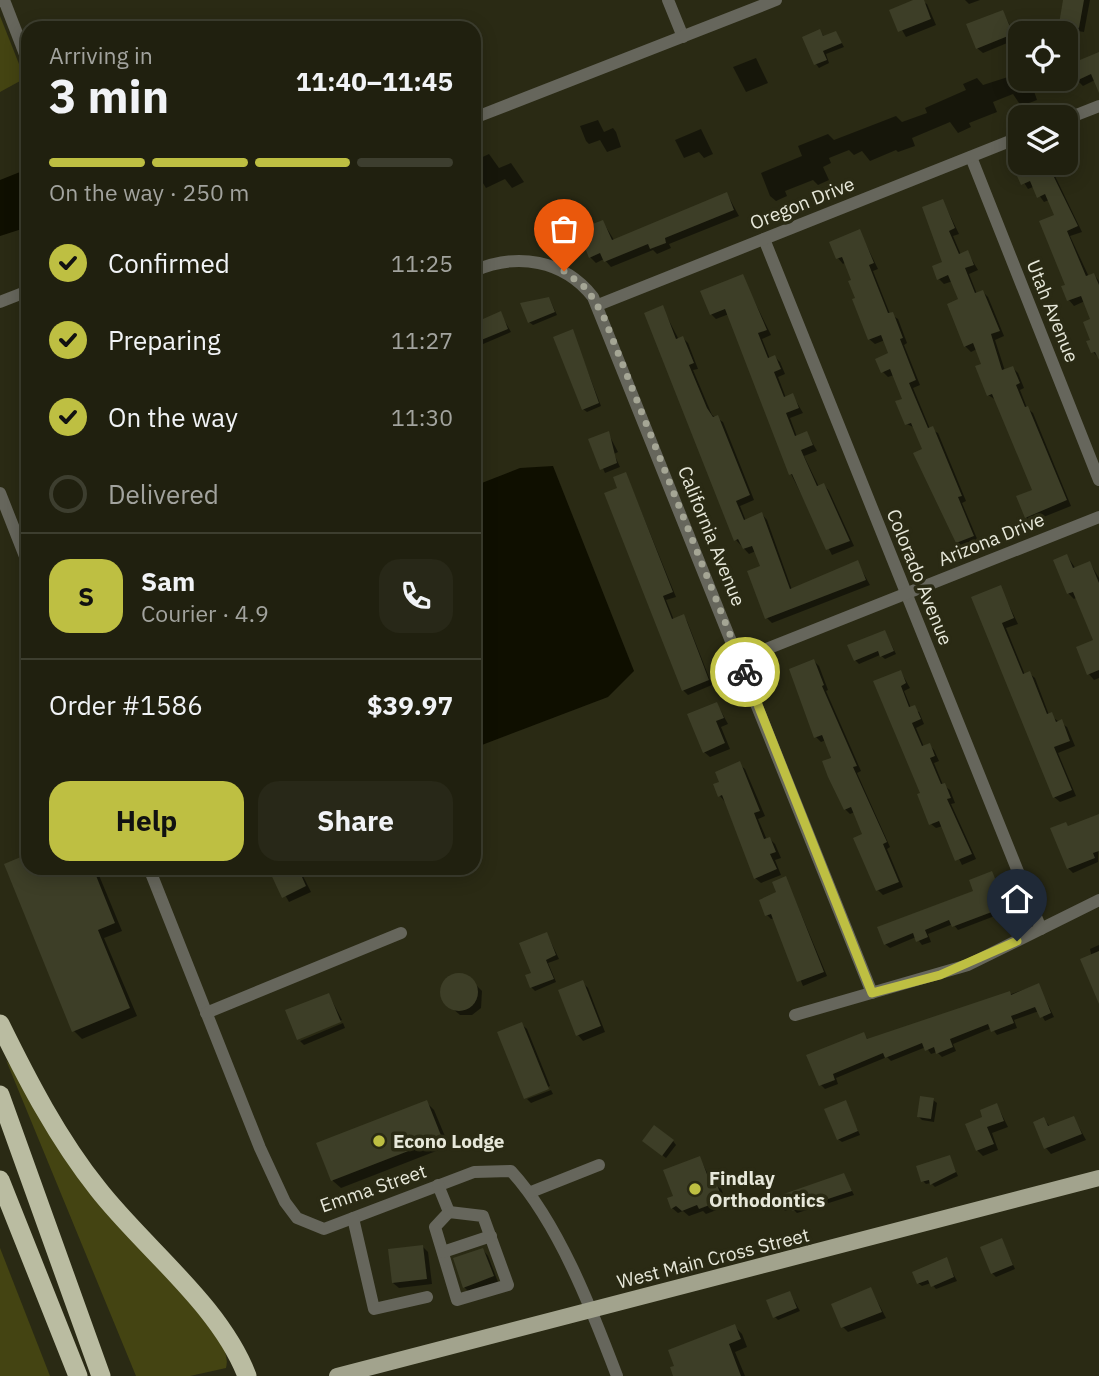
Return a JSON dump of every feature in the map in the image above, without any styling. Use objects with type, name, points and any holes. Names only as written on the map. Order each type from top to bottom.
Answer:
[{"type":"highway","points":[[0,1024],[63,1140],[97,1189],[214,1321],[247,1376]]},
{"type":"highway","points":[[0,1096],[101,1376]]},
{"type":"highway","points":[[0,1180],[78,1376]]},
{"type":"main road","name":"West Main Cross Street","points":[[337,1376],[1099,1178]]},
{"type":"street","points":[[4,0],[21,43]]},
{"type":"street","points":[[668,0],[683,37]]},
{"type":"street","points":[[481,115],[776,0]]},
{"type":"street","points":[[1078,114],[1099,106]]},
{"type":"street","name":"Oregon Drive","points":[[598,306],[1008,142]]},
{"type":"street","name":"Utah Avenue","points":[[971,157],[1099,480]]},
{"type":"street","name":"Colorado Avenue","points":[[764,239],[1041,929]]},
{"type":"street","name":"California Avenue","points":[[481,269],[506,261],[545,263],[580,282],[598,306],[872,993]]},
{"type":"street","points":[[0,302],[21,294]]},
{"type":"street","points":[[0,493],[21,546]]},
{"type":"street","name":"Arizona Drive","points":[[741,659],[1099,517]]},
{"type":"street","name":"Emma Street","points":[[152,875],[285,1202],[297,1218],[324,1229],[474,1172],[511,1171],[531,1192],[593,1311],[617,1376]]},
{"type":"street","points":[[795,1015],[968,965],[1099,900]]},
{"type":"street","points":[[206,1013],[401,933]]},
{"type":"street","points":[[531,1192],[599,1165]]},
{"type":"street","points":[[438,1185],[449,1212]]},
{"type":"street","points":[[449,1212],[483,1216],[508,1285],[457,1300],[435,1227],[449,1212]]},
{"type":"street","points":[[353,1218],[374,1309],[427,1297]]},
{"type":"street","points":[[443,1252],[491,1236]]},
{"type":"shaded area","points":[[0,16],[21,69],[20,81],[0,92]]},
{"type":"shaded area","points":[[21,172],[21,229],[0,236],[0,180]]},
{"type":"shaded area","points":[[553,466],[634,671],[608,697],[481,745],[481,483],[520,468]]},
{"type":"shaded area","points":[[6,1060],[215,1333],[226,1354],[226,1368],[190,1376],[136,1376]]},
{"type":"shaded area","points":[[0,1248],[50,1376],[0,1376]]},
{"type":"building","points":[[913,0],[924,0],[931,19],[898,32],[889,10]]},
{"type":"building","points":[[1063,0],[1084,0],[1079,28],[1078,21],[1060,21]]},
{"type":"building","points":[[1003,10],[1008,22],[1008,36],[976,49],[966,24]]},
{"type":"building","points":[[820,29],[823,36],[836,31],[842,43],[823,51],[827,60],[814,65],[802,37]]},
{"type":"building","points":[[1099,52],[1099,93],[1091,74],[1078,80],[1078,61]]},
{"type":"building","points":[[1017,175],[1053,175],[1078,226],[1067,231],[1086,276],[1094,273],[1099,285],[1099,360],[1095,352],[1091,353],[1086,341],[1090,340],[1083,322],[1090,319],[1081,296],[1067,301],[1061,286],[1065,285],[1039,221],[1054,215],[1045,194],[1037,198],[1030,181],[1021,185]]},
{"type":"building","points":[[727,192],[734,210],[665,238],[666,243],[650,249],[648,244],[604,262],[600,253],[589,258],[582,240],[594,235],[590,225],[603,220],[612,240]]},
{"type":"building","points":[[943,199],[955,228],[949,231],[959,254],[968,250],[974,265],[965,268],[975,293],[983,290],[1000,331],[991,334],[1002,370],[1013,366],[1020,383],[1016,385],[1025,407],[1028,406],[1067,500],[1025,518],[1016,496],[1032,490],[992,394],[987,396],[975,366],[981,364],[973,343],[964,347],[947,304],[958,299],[948,275],[937,280],[932,266],[942,262],[922,207]]},
{"type":"building","points":[[860,229],[874,263],[869,265],[888,313],[893,312],[903,338],[900,339],[916,380],[909,383],[928,428],[933,426],[962,496],[958,497],[974,536],[956,543],[913,453],[922,449],[911,423],[905,425],[895,401],[902,399],[890,369],[881,373],[875,359],[888,353],[881,335],[868,340],[852,299],[855,298],[848,281],[851,280],[842,257],[836,259],[829,242]]},
{"type":"building","points":[[743,274],[767,330],[758,333],[768,358],[775,355],[781,369],[774,372],[784,397],[793,393],[799,408],[786,413],[795,436],[807,431],[813,445],[801,450],[817,486],[824,483],[850,541],[826,550],[792,474],[789,475],[725,309],[710,315],[700,291]]},
{"type":"building","points":[[549,297],[555,312],[528,323],[520,303]]},
{"type":"building","points":[[663,305],[676,339],[683,336],[694,363],[689,365],[707,408],[713,417],[718,415],[750,495],[736,501],[744,520],[762,512],[790,589],[858,560],[866,580],[765,619],[747,571],[760,566],[752,546],[743,549],[738,539],[734,541],[644,313]]},
{"type":"building","points":[[501,311],[508,329],[481,340],[481,320]]},
{"type":"building","points":[[573,329],[599,403],[582,410],[553,337]]},
{"type":"building","points":[[609,431],[617,463],[600,470],[588,439]]},
{"type":"building","points":[[626,472],[673,592],[663,596],[672,619],[684,614],[709,680],[682,691],[604,493],[617,488],[613,477]]},
{"type":"building","points":[[1067,554],[1073,568],[1090,561],[1099,583],[1099,670],[1087,675],[1076,647],[1093,640],[1073,592],[1067,594],[1053,560]]},
{"type":"building","points":[[1001,585],[1014,618],[1002,623],[1023,674],[1030,671],[1047,714],[1052,712],[1056,722],[1062,719],[1070,741],[1054,747],[1072,790],[1053,798],[971,597]]},
{"type":"building","points":[[885,630],[894,651],[880,657],[878,651],[854,661],[847,645]]},
{"type":"building","points":[[814,659],[824,685],[822,686],[857,766],[853,767],[887,842],[883,844],[899,882],[876,891],[853,838],[862,834],[851,807],[844,810],[828,777],[822,761],[831,758],[822,735],[814,738],[789,669]]},
{"type":"building","points":[[901,670],[906,683],[901,686],[909,707],[915,705],[921,719],[912,723],[922,746],[930,743],[935,756],[930,758],[941,784],[945,783],[951,798],[947,799],[972,854],[955,861],[939,821],[929,825],[917,794],[920,793],[873,681]]},
{"type":"building","points":[[717,702],[724,718],[716,721],[725,743],[703,753],[687,714]]},
{"type":"building","points":[[740,761],[760,811],[754,813],[764,839],[770,837],[776,852],[770,854],[777,869],[754,879],[722,795],[718,797],[713,784],[719,782],[715,772]]},
{"type":"building","points":[[1099,814],[1099,851],[1093,853],[1095,858],[1067,869],[1050,828],[1066,822],[1068,826]]},
{"type":"building","points":[[21,857],[21,875],[96,875],[115,923],[98,930],[130,1008],[72,1032],[4,864]]},
{"type":"building","points":[[992,871],[1003,898],[994,902],[997,910],[952,927],[949,920],[925,930],[928,937],[916,942],[913,933],[884,945],[877,927],[973,891],[969,880]]},
{"type":"building","points":[[271,875],[301,875],[306,886],[282,898]]},
{"type":"building","points":[[786,876],[824,972],[797,982],[771,914],[765,916],[759,900],[776,892],[772,882]]},
{"type":"building","points":[[547,932],[556,955],[546,960],[554,979],[530,988],[525,975],[531,973],[519,943]]},
{"type":"building","points":[[1099,951],[1099,1004],[1080,959]]},
{"type":"building","points":[[459,973],[473,978],[478,992],[473,1006],[459,1011],[445,1006],[440,992],[445,978]]},
{"type":"building","points":[[583,980],[601,1026],[576,1036],[558,990]]},
{"type":"building","points":[[1039,983],[1051,1013],[1040,1018],[1035,1007],[1011,1016],[1014,1023],[991,1032],[988,1024],[950,1039],[953,1047],[936,1054],[934,1047],[925,1051],[922,1043],[885,1058],[883,1053],[833,1074],[835,1080],[819,1086],[806,1055],[864,1032],[867,1039],[1010,991],[1011,995]]},
{"type":"building","points":[[329,993],[341,1022],[297,1040],[285,1010]]},
{"type":"building","points":[[522,1022],[549,1089],[524,1099],[497,1032]]},
{"type":"building","points":[[920,1096],[934,1098],[931,1119],[917,1117]]},
{"type":"building","name":"Econo Lodge","points":[[427,1100],[442,1138],[331,1181],[316,1143]]},
{"type":"building","points":[[846,1100],[858,1131],[837,1140],[824,1109]]},
{"type":"building","points":[[997,1103],[1004,1121],[987,1127],[994,1144],[976,1151],[965,1124],[982,1117],[980,1110]]},
{"type":"building","points":[[1074,1116],[1082,1134],[1044,1149],[1033,1122],[1044,1117],[1048,1126]]},
{"type":"building","points":[[654,1125],[674,1140],[662,1156],[642,1141]]},
{"type":"building","points":[[950,1155],[956,1172],[930,1185],[929,1180],[921,1182],[916,1166]]},
{"type":"building","name":"Findlay Orthodontics","points":[[700,1156],[710,1182],[715,1180],[723,1200],[699,1209],[697,1205],[682,1211],[676,1206],[671,1209],[667,1198],[673,1196],[663,1170]]},
{"type":"building","points":[[844,1173],[852,1191],[792,1211],[789,1205],[780,1208],[775,1197]]},
{"type":"building","points":[[1002,1238],[1013,1265],[991,1274],[980,1247]]},
{"type":"building","points":[[423,1245],[427,1279],[392,1283],[388,1249]]},
{"type":"building","points":[[483,1248],[494,1276],[463,1288],[453,1258]]},
{"type":"building","points":[[947,1257],[954,1277],[931,1287],[928,1280],[917,1284],[912,1272]]},
{"type":"building","points":[[871,1287],[882,1312],[841,1328],[831,1304]]},
{"type":"building","points":[[790,1291],[797,1308],[773,1318],[766,1300]]},
{"type":"building","points":[[735,1324],[741,1339],[729,1344],[741,1376],[673,1376],[670,1367],[674,1366],[668,1350]]},
{"type":"way so far","points":[[564,271],[587,289],[603,315],[745,672]]},
{"type":"place","name":"Econo Lodge","points":[[379,1141]]},
{"type":"place","name":"Findlay Orthodontics","points":[[695,1189]]},
{"type":"route","points":[[745,672],[872,993],[968,965],[1017,941]]}]
